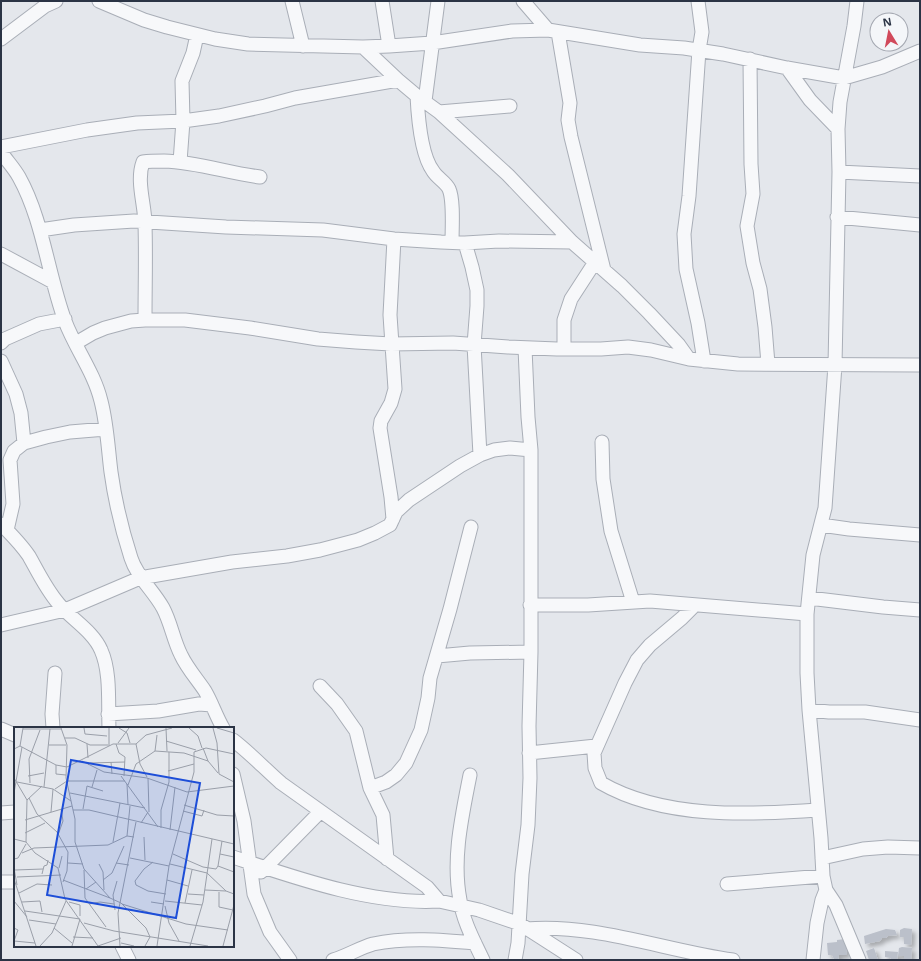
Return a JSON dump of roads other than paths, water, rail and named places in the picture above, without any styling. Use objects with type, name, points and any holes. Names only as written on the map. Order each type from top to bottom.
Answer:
[{"type":"street","points":[[1,39],[45,6],[56,1]]},
{"type":"street","points":[[98,1],[130,7],[144,20],[197,35],[248,44],[363,47],[389,46],[432,43],[512,31],[553,31],[640,45],[699,50],[844,78],[882,67],[920,51]]},
{"type":"street","points":[[292,1],[303,46]]},
{"type":"street","points":[[382,1],[389,46]]},
{"type":"street","points":[[438,1],[432,43],[418,114],[427,161],[433,172],[450,190],[451,205],[459,242],[472,267],[477,290],[474,345],[480,455]]},
{"type":"street","points":[[524,1],[553,31],[570,104],[568,120],[571,137],[599,266]]},
{"type":"street","points":[[698,1],[702,32],[699,50],[689,196],[684,234],[686,269],[698,323],[704,361]]},
{"type":"street","points":[[857,1],[854,26],[844,78],[838,130],[839,172],[835,365],[825,508],[813,555],[809,584],[807,614],[807,673],[823,876],[826,890],[836,905],[859,960]]},
{"type":"street","points":[[180,162],[183,121],[182,81],[193,53],[197,35]]},
{"type":"street","points":[[363,47],[398,80],[439,112],[508,175],[572,242],[649,313],[679,345],[689,359]]},
{"type":"street","points":[[750,59],[751,164],[753,194],[747,226],[753,263],[760,289],[768,364]]},
{"type":"street","points":[[787,68],[810,100],[838,130]]},
{"type":"street","points":[[1,147],[87,130],[137,123],[183,121],[219,116],[295,98],[398,80]]},
{"type":"street","points":[[439,112],[510,106]]},
{"type":"street","points":[[1,152],[20,178],[40,230],[53,282],[70,333],[88,366],[101,400],[116,503],[131,559],[140,578],[161,606],[169,621],[180,654],[190,672],[212,704],[223,727]]},
{"type":"street","points":[[145,320],[145,222],[142,198],[141,168],[143,162],[180,162],[260,178]]},
{"type":"street","points":[[839,172],[920,176]]},
{"type":"street","points":[[837,217],[920,225]]},
{"type":"street","points":[[40,230],[106,222],[145,222],[323,230],[394,239],[459,242],[572,242]]},
{"type":"street","points":[[393,519],[380,422],[391,403],[395,389],[390,315],[394,239]]},
{"type":"street","points":[[1,254],[53,282]]},
{"type":"street","points":[[564,349],[564,320],[571,299],[599,266]]},
{"type":"street","points":[[1,342],[40,324],[65,319]]},
{"type":"street","points":[[76,344],[105,328],[131,321],[185,320],[250,328],[318,339],[391,344],[437,343],[564,349],[628,347],[651,350],[689,359],[738,364],[920,365]]},
{"type":"street","points":[[515,960],[523,926],[521,881],[528,825],[531,652],[531,450],[525,348]]},
{"type":"street","points":[[1,361],[16,394],[21,413],[24,444]]},
{"type":"street","points":[[106,429],[70,432],[46,437],[24,444],[14,451],[10,460],[13,504],[4,527],[28,554],[50,593],[93,637],[100,649],[104,659],[107,682],[109,727]]},
{"type":"street","points":[[602,442],[603,479],[611,531],[632,602]]},
{"type":"street","points":[[1,625],[65,610],[140,578],[232,562],[287,556],[320,550],[358,540],[375,534],[390,525],[396,512],[408,500],[460,466],[480,455],[494,450],[510,448],[531,450]]},
{"type":"street","points":[[821,525],[920,535]]},
{"type":"street","points":[[370,788],[386,782],[396,776],[406,763],[421,730],[428,698],[430,678],[471,527]]},
{"type":"street","points":[[809,598],[920,610]]},
{"type":"street","points":[[530,605],[588,605],[650,601],[679,602],[695,605],[807,614]]},
{"type":"street","points":[[695,605],[682,618],[662,633],[637,660],[596,746],[594,753],[595,768],[601,783],[631,797],[652,804],[694,810],[736,814],[818,810]]},
{"type":"street","points":[[437,656],[470,653],[531,652]]},
{"type":"street","points":[[53,727],[52,714],[55,673]]},
{"type":"street","points":[[320,686],[337,704],[356,731],[370,788],[383,815],[387,859]]},
{"type":"street","points":[[108,714],[158,711],[199,704],[212,704]]},
{"type":"street","points":[[809,710],[829,712],[865,712],[920,720]]},
{"type":"street","points":[[1,729],[14,735]]},
{"type":"street","points":[[234,741],[245,749],[260,765],[281,783],[428,887],[439,901]]},
{"type":"street","points":[[529,754],[596,746]]},
{"type":"street","points":[[470,776],[460,826],[457,879],[461,906],[467,927],[483,960]]},
{"type":"street","points":[[234,778],[244,821],[252,880],[257,902],[270,932],[290,960]]},
{"type":"street","points":[[1,813],[14,812]]},
{"type":"street","points":[[252,880],[320,812]]},
{"type":"street","points":[[822,858],[863,849],[888,847],[920,848]]},
{"type":"street","points":[[234,857],[317,883],[359,893],[419,902],[439,901],[480,910],[523,926],[576,960]]},
{"type":"street","points":[[727,884],[823,876]]},
{"type":"street","points":[[1,882],[14,882]]},
{"type":"street","points":[[813,960],[817,923],[822,900],[826,890]]},
{"type":"street","points":[[523,926],[574,930],[733,960]]},
{"type":"street","points":[[333,960],[374,944],[422,940],[475,943]]},
{"type":"street","points":[[122,947],[129,960]]}]
